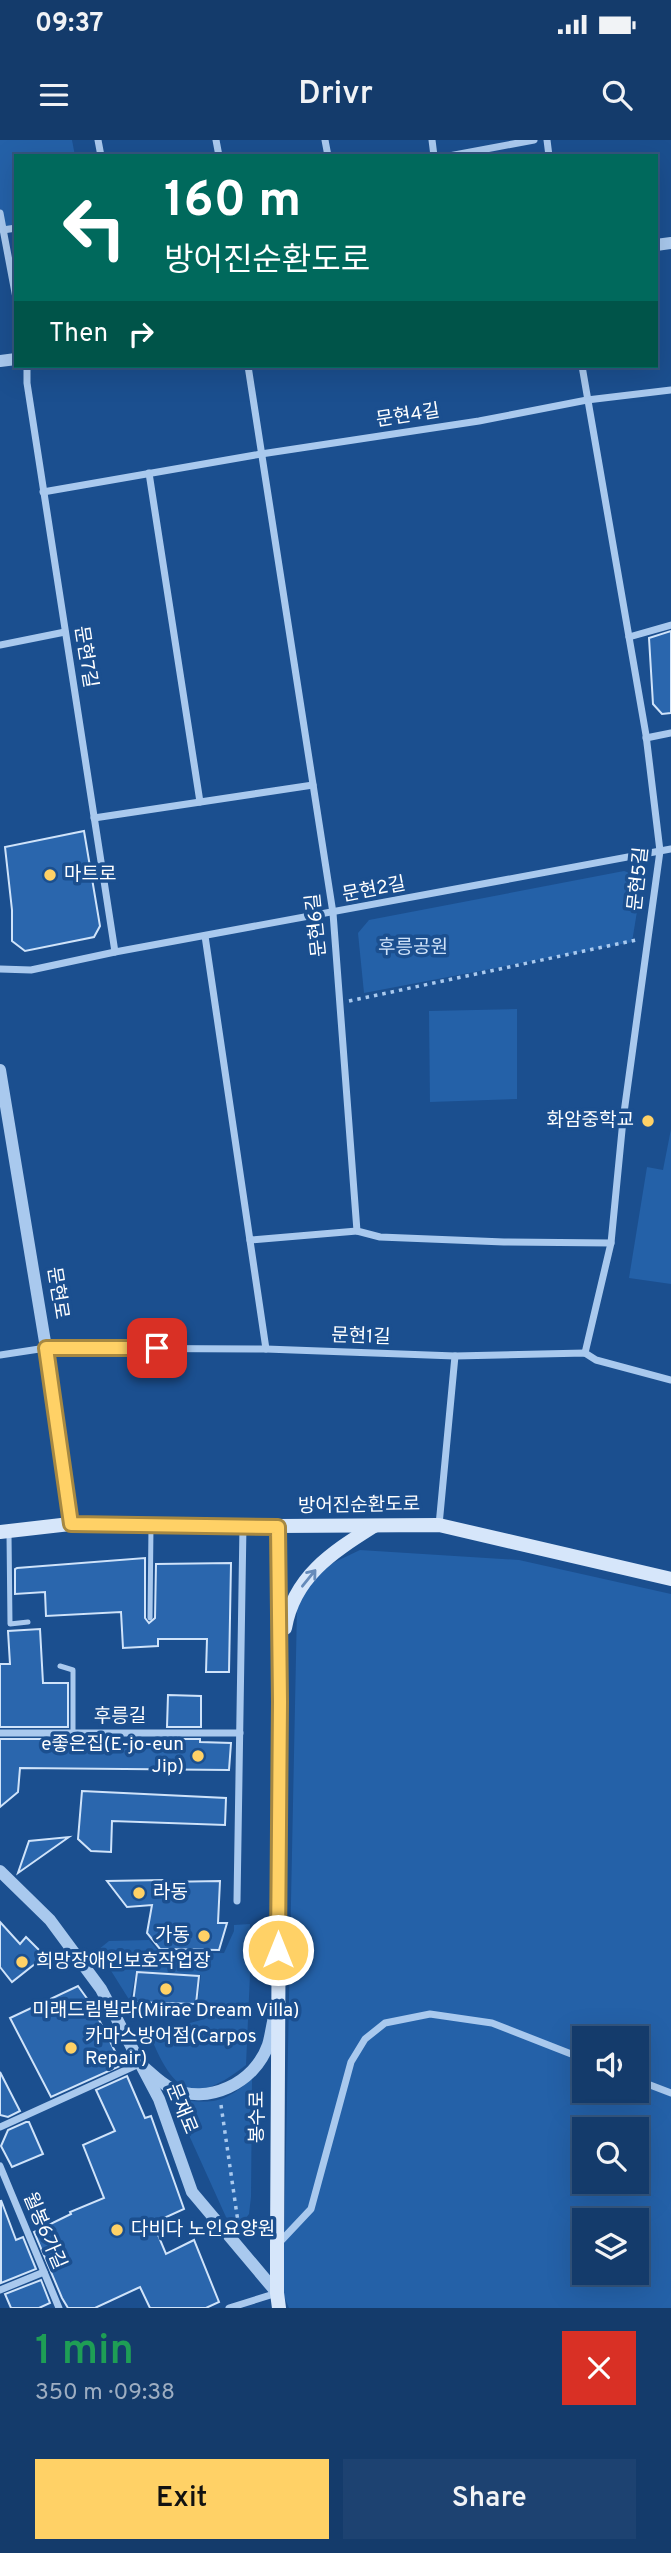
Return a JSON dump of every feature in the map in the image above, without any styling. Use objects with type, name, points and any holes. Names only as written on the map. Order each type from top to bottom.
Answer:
[{"type":"main road","name":"방어진순환도로","points":[[5,1531],[71,1524],[151,1523],[278,1527],[439,1525],[671,1579]]},
{"type":"main road","points":[[279,1664],[288,1611],[307,1576],[375,1525]]},
{"type":"main road","name":"봉수로","points":[[278,1527],[276,2246],[279,2308]]},
{"type":"street","points":[[460,154],[534,140]]},
{"type":"street","points":[[0,213],[14,288]]},
{"type":"street","points":[[3,230],[14,228]]},
{"type":"street","name":"문현7길","points":[[27,368],[43,492],[115,952]]},
{"type":"street","name":"문현6길","points":[[248,368],[333,914],[357,1231]]},
{"type":"street","name":"문현5길","points":[[582,368],[646,738],[660,851],[622,1120],[611,1243],[585,1353]]},
{"type":"street","name":"문현4길","points":[[43,492],[261,454],[479,421],[587,400],[671,390]]},
{"type":"street","points":[[149,473],[200,802]]},
{"type":"street","points":[[629,637],[671,625]]},
{"type":"street","points":[[0,645],[65,632]]},
{"type":"street","points":[[646,738],[671,733]]},
{"type":"street","points":[[94,818],[313,785]]},
{"type":"street","name":"문현2길","points":[[0,969],[31,970],[671,849]]},
{"type":"street","points":[[205,936],[266,1349]]},
{"type":"street","name":"문현로","points":[[0,1070],[46,1348],[71,1524]]},
{"type":"street","points":[[250,1240],[357,1231],[394,1238],[611,1243]]},
{"type":"street","name":"문현1길","points":[[0,1355],[46,1348],[266,1349],[455,1356],[585,1353],[596,1360],[671,1380]]},
{"type":"street","points":[[439,1525],[455,1356]]},
{"type":"street","points":[[237,1901],[243,1525]]},
{"type":"street","name":"후릉길","points":[[0,1733],[240,1733]]},
{"type":"street","name":"문재로","points":[[0,1871],[50,1920],[94,1979],[159,2099],[192,2192],[277,2292]]},
{"type":"street","points":[[0,2127],[139,2064],[170,2088],[193,2095],[219,2093],[254,2071],[267,2047],[278,1999]]},
{"type":"street","points":[[276,2246],[311,2209],[351,2062],[365,2039],[385,2023],[429,2014],[492,2023],[572,2054]]},
{"type":"street","points":[[649,2085],[671,2093]]},
{"type":"street","name":"월봉6가길","points":[[0,2166],[59,2308]]},
{"type":"street","points":[[0,2290],[44,2272]]},
{"type":"street","points":[[229,2308],[277,2292]]},
{"type":"lane","points":[[150,1618],[151,1523]]},
{"type":"lane","points":[[5,1531],[10,1624],[28,1622]]},
{"type":"lane","points":[[60,1666],[73,1670],[73,1733]]},
{"type":"path","points":[[340,1003],[648,937]]},
{"type":"path","points":[[219,2093],[238,2226]]},
{"type":"green space","points":[[0,140],[72,140],[75,154],[14,154],[14,230],[0,232]]},
{"type":"green space","name":"후릉공원","points":[[624,871],[633,874],[641,887],[632,942],[364,993],[358,933],[369,920]]},
{"type":"green space","points":[[517,1009],[517,1099],[430,1102],[429,1011]]},
{"type":"green space","points":[[671,1129],[671,1284],[629,1278],[647,1167],[663,1170]]},
{"type":"green space","points":[[360,1550],[519,1560],[671,1594],[671,2308],[289,2308],[283,2294],[297,1607],[318,1570]]},
{"type":"green space","points":[[250,1924],[246,2065],[214,2086],[189,2089],[170,2073],[152,2040],[167,2029],[205,2019],[206,2008],[197,2007],[201,1975],[136,1971],[130,2001],[98,1950],[109,1941],[149,1940],[161,1954],[224,1953],[234,1925]]},
{"type":"green space","points":[[252,2079],[249,2214],[243,2222],[232,2223],[226,2217],[174,2102],[176,2099],[209,2101],[225,2098]]},
{"type":"building","points":[[671,631],[671,713],[662,714],[653,704],[649,638]]},
{"type":"building","name":"마트로","points":[[84,831],[100,926],[94,937],[25,951],[12,941],[12,910],[5,847]]},
{"type":"building","points":[[145,1558],[145,1618],[149,1623],[155,1618],[156,1564],[231,1563],[229,1672],[206,1672],[207,1639],[158,1639],[158,1646],[123,1648],[121,1612],[46,1616],[45,1592],[15,1594],[17,1568]]},
{"type":"building","points":[[40,1629],[43,1683],[68,1683],[68,1727],[0,1727],[0,1664],[10,1664],[8,1631]]},
{"type":"building","points":[[168,1695],[201,1696],[201,1727],[167,1727]]},
{"type":"building","points":[[0,1739],[68,1739],[68,1743],[200,1739],[200,1742],[231,1743],[229,1770],[20,1768],[18,1792],[0,1807]]},
{"type":"building","points":[[82,1791],[226,1798],[225,1825],[112,1821],[111,1852],[91,1851],[78,1839]]},
{"type":"building","points":[[69,1837],[18,1873],[29,1841]]},
{"type":"building","points":[[107,1881],[220,1881],[218,1923],[227,1923],[219,1950],[160,1949],[147,1933],[152,1905],[127,1907]]},
{"type":"building","name":"희망장애인보호작업장","points":[[0,1922],[20,1944],[26,1937],[45,1956],[12,1982],[0,1967]]},
{"type":"building","name":"미래드림빌라(Mirae Dream Villa)","points":[[137,1972],[199,1976],[196,2004],[133,2002]]},
{"type":"building","name":"카마스방어점(Carpos Repair)","points":[[78,1986],[91,2004],[122,2065],[51,2097],[10,2018]]},
{"type":"building","points":[[0,2072],[20,2111],[8,2117],[0,2115]]},
{"type":"building","points":[[127,2076],[145,2118],[151,2116],[184,2209],[153,2223],[166,2254],[194,2240],[219,2302],[206,2308],[150,2308],[140,2287],[95,2308],[68,2308],[34,2232],[71,2214],[70,2212],[104,2198],[83,2145],[115,2131],[96,2090]]},
{"type":"building","points":[[29,2122],[43,2154],[12,2167],[1,2146],[8,2130]]},
{"type":"building","points":[[1,2200],[16,2240],[23,2237],[36,2269],[1,2283]]},
{"type":"building","points":[[41,2280],[50,2303],[39,2308],[11,2308],[5,2294]]},
{"type":"place","name":"마트로","points":[[50,875]]},
{"type":"place","name":"화암중학교","points":[[648,1121]]},
{"type":"place","name":"e좋은집(E-jo-eun Jip)","points":[[198,1756]]},
{"type":"place","name":"라동","points":[[139,1893]]},
{"type":"place","name":"가동","points":[[204,1936]]},
{"type":"place","name":"희망장애인보호작업장","points":[[22,1962]]},
{"type":"place","name":"미래드림빌라(Mirae Dream Villa)","points":[[166,1989]]},
{"type":"place","name":"카마스방어점(Carpos Repair)","points":[[71,2048]]},
{"type":"place","name":"다비다 노인요양원","points":[[117,2230]]},
{"type":"route","points":[[157,1348],[46,1348],[71,1524],[151,1523],[278,1527],[278,1950]]}]
